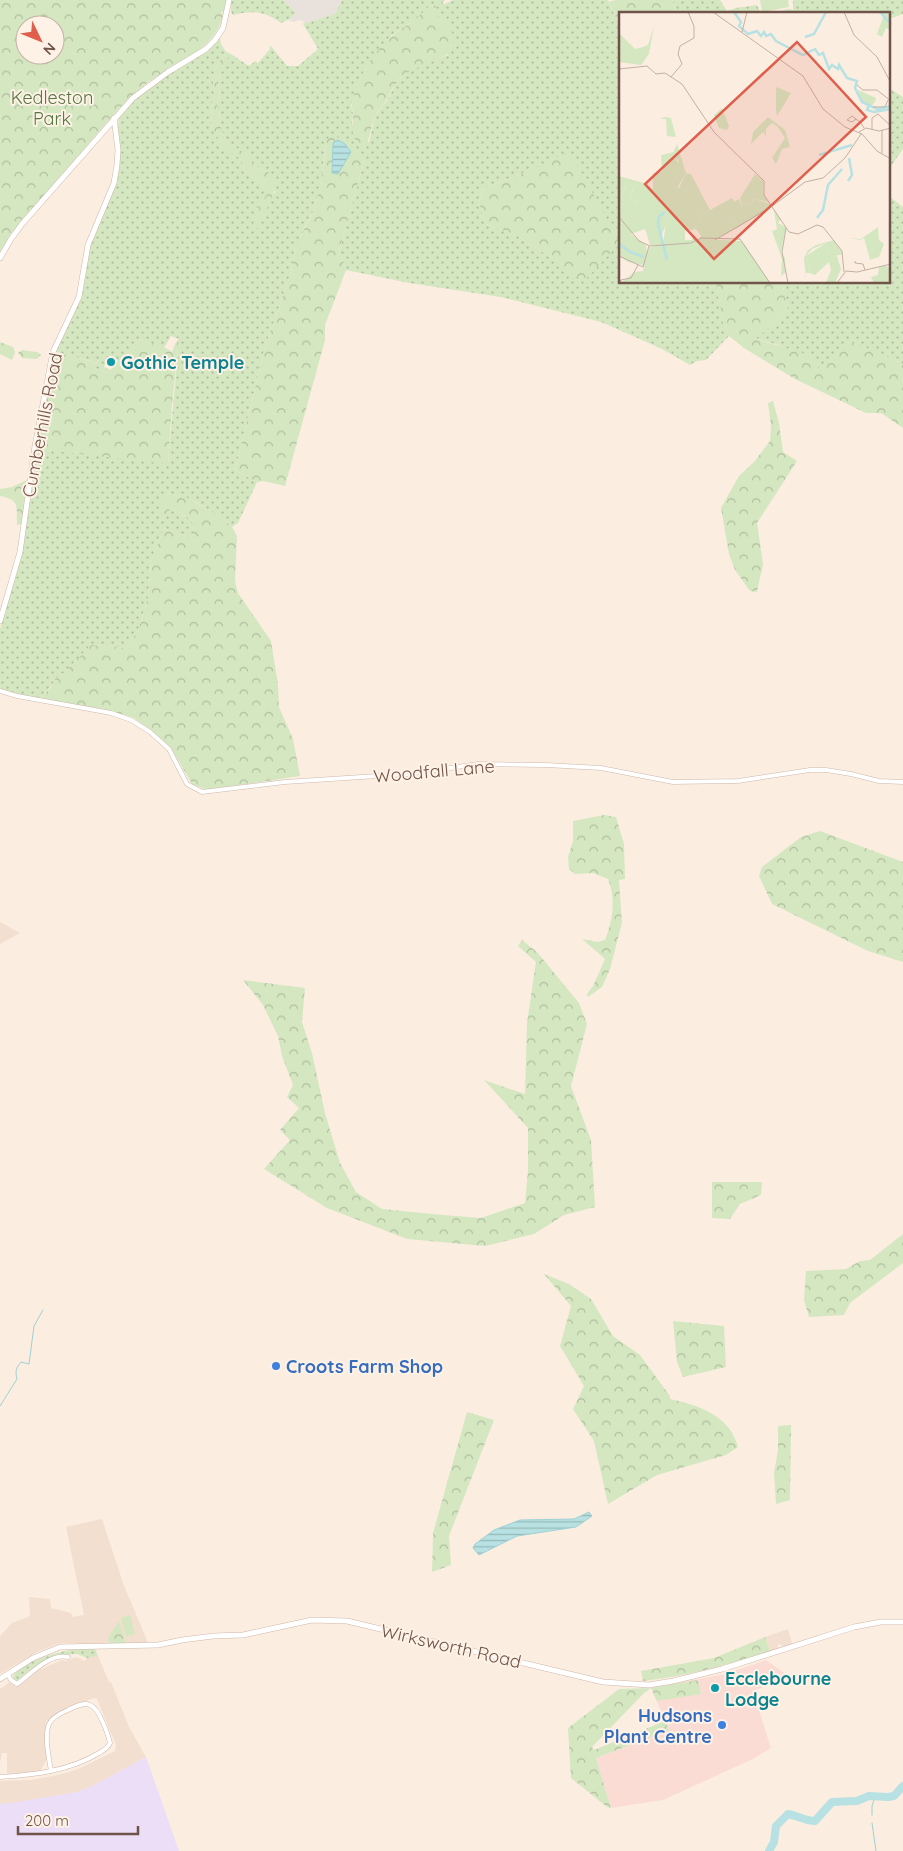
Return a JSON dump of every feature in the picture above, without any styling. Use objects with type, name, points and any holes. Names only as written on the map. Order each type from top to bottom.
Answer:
[{"type":"main road","points":[[0,258],[22,224],[133,98],[151,83],[211,44],[223,28],[229,0]]},
{"type":"main road","name":"Cumberhills Road","points":[[0,620],[20,552],[37,439],[53,352],[79,297],[88,245],[114,183],[118,150],[114,118]]},
{"type":"main road","name":"Wirksworth Road","points":[[0,1679],[33,1658],[60,1648],[158,1645],[198,1638],[243,1635],[292,1624],[323,1620],[347,1621],[603,1682],[649,1685],[722,1669],[854,1627],[881,1622],[903,1622]]},
{"type":"street","name":"Woodfall Lane","points":[[0,691],[17,696],[111,713],[131,720],[150,732],[169,749],[187,784],[202,792],[285,782],[408,774],[478,764],[601,768],[672,782],[738,781],[810,770],[826,770],[879,781],[903,782]]},
{"type":"street","points":[[8,1675],[17,1684],[30,1672],[47,1663],[61,1656],[68,1658]]},
{"type":"street","points":[[0,1777],[27,1776],[51,1771],[90,1758],[108,1747],[110,1743],[104,1726],[97,1710],[90,1705],[82,1704],[64,1711],[54,1717],[48,1727],[51,1771]]},
{"type":"shaded area","points":[[283,0],[342,0],[335,14],[303,24],[304,21],[298,20],[294,22],[288,20],[296,13]]},
{"type":"shaded area","points":[[0,922],[20,933],[0,944]]},
{"type":"shaded area","points":[[102,1519],[123,1583],[148,1643],[116,1645],[57,1644],[37,1652],[0,1674],[0,1636],[12,1623],[30,1616],[29,1597],[50,1599],[51,1608],[71,1613],[73,1617],[84,1615],[66,1527]]},
{"type":"shaded area","points":[[788,1629],[792,1644],[784,1647],[780,1644],[778,1649],[770,1651],[765,1637]]},
{"type":"shaded area","points":[[98,1656],[109,1682],[111,1682],[129,1727],[146,1757],[77,1792],[17,1803],[0,1804],[0,1781],[31,1780],[62,1774],[78,1769],[115,1751],[116,1745],[97,1699],[94,1698],[69,1708],[46,1721],[47,1759],[40,1771],[7,1774],[7,1753],[2,1753],[0,1763],[0,1689],[10,1682],[17,1686],[32,1673],[62,1660],[66,1661],[77,1657],[84,1661],[87,1658]]},
{"type":"shaded area","points":[[766,1660],[790,1677],[753,1691],[771,1748],[753,1759],[663,1800],[611,1808],[596,1758],[669,1730],[651,1688],[725,1674]]},
{"type":"shaded area","points":[[146,1757],[179,1851],[0,1851],[0,1804],[77,1792]]},
{"type":"green space","name":"Kedleston Park","points":[[0,0],[227,0],[224,11],[221,12],[223,15],[218,28],[211,39],[190,56],[154,78],[127,100],[10,235],[0,252]]},
{"type":"green space","points":[[231,0],[283,0],[296,13],[281,23],[269,16],[258,13],[246,12],[233,15],[231,12]]},
{"type":"green space","points":[[342,0],[445,0],[442,3],[445,4],[453,0],[608,0],[619,25],[619,284],[716,284],[723,322],[729,336],[706,360],[697,361],[690,365],[660,348],[601,322],[501,297],[409,283],[346,270],[339,251],[364,162],[361,154],[330,135],[325,147],[322,177],[315,208],[302,232],[290,276],[265,347],[235,470],[257,482],[238,523],[232,527],[193,501],[166,493],[160,515],[164,519],[171,508],[192,520],[194,530],[191,538],[164,528],[151,562],[148,598],[138,631],[126,648],[91,645],[65,672],[55,679],[40,698],[35,699],[0,689],[0,629],[15,574],[37,449],[168,463],[179,339],[171,336],[164,348],[138,340],[129,356],[118,361],[108,357],[104,367],[111,370],[108,373],[95,368],[97,363],[56,352],[72,314],[93,235],[115,182],[119,115],[150,85],[205,51],[220,36],[221,44],[226,52],[216,67],[213,79],[215,96],[210,109],[213,129],[224,147],[241,159],[246,172],[266,188],[266,196],[256,209],[261,223],[269,200],[275,192],[268,172],[253,165],[247,154],[226,142],[221,128],[217,104],[220,95],[218,80],[227,58],[231,54],[249,66],[255,61],[258,63],[270,49],[270,45],[287,66],[298,66],[318,49],[303,24],[335,14]],"holes":[[[437,5],[434,9],[436,16],[448,25],[448,55],[406,73],[396,83],[386,102],[375,116],[369,142],[352,124],[353,114],[351,105],[359,81],[367,66],[393,34],[418,18],[429,6]],[[526,172],[553,259],[518,236],[486,224],[479,203],[482,189]]]},
{"type":"green space","points":[[615,0],[672,0],[676,12],[619,12],[619,25],[609,2]]},
{"type":"green space","points":[[672,0],[720,0],[727,11],[757,5],[760,12],[676,12]]},
{"type":"green space","points":[[760,0],[788,0],[789,7],[762,12]]},
{"type":"green space","points":[[793,0],[903,0],[903,14],[892,18],[890,17],[890,12],[776,12],[793,10]]},
{"type":"green space","points":[[437,5],[435,9],[437,16],[448,25],[451,31],[453,50],[447,55],[410,71],[397,82],[377,113],[364,147],[354,136],[352,106],[354,94],[362,75],[386,41],[421,15],[429,6]]},
{"type":"green space","points":[[226,52],[231,54],[218,80],[220,95],[217,104],[221,128],[226,142],[247,154],[253,165],[268,172],[276,182],[259,229],[253,226],[256,209],[266,196],[266,188],[246,172],[241,159],[224,148],[213,129],[210,109],[215,96],[213,79],[216,67]]},
{"type":"green space","points":[[890,89],[903,97],[903,149],[890,168]]},
{"type":"green space","points":[[330,135],[334,135],[361,154],[364,162],[339,251],[346,270],[325,325],[325,340],[285,486],[263,481],[257,482],[235,470],[265,347],[290,276],[299,239],[315,208],[322,177],[326,141]]},
{"type":"green space","points":[[570,151],[619,241],[619,244],[583,282],[518,236],[486,224],[479,203],[482,189],[526,172]]},
{"type":"green space","points":[[890,197],[903,207],[903,364],[851,342],[817,372],[779,345],[755,339],[782,316],[788,307],[782,284],[890,284]]},
{"type":"green space","points":[[716,284],[782,284],[788,307],[782,316],[755,339],[801,352],[818,363],[818,371],[851,341],[903,364],[903,428],[881,413],[866,413],[795,379],[744,348],[729,336],[723,322]]},
{"type":"green space","points":[[179,339],[168,464],[37,449],[56,352],[97,363],[100,359],[102,361],[100,367],[97,366],[95,368],[108,373],[118,361],[129,356],[138,340],[172,352]]},
{"type":"green space","points":[[0,342],[13,347],[15,352],[12,360],[0,354]]},
{"type":"green space","points":[[22,350],[37,352],[41,355],[37,359],[22,358],[18,353]]},
{"type":"green space","points":[[773,401],[779,423],[783,452],[797,461],[757,523],[763,564],[757,592],[750,591],[735,570],[729,554],[721,508],[739,476],[754,462],[770,441],[771,425],[768,403]]},
{"type":"green space","points":[[27,480],[29,481],[21,524],[17,525],[16,505],[11,500],[0,496],[0,489],[12,487]]},
{"type":"green space","points":[[166,493],[184,496],[213,512],[232,527],[237,536],[235,581],[238,593],[271,641],[278,685],[279,707],[293,739],[300,776],[207,790],[192,784],[171,748],[134,718],[111,711],[40,698],[52,686],[55,679],[65,672],[91,645],[126,648],[138,631],[148,598],[151,562],[164,528],[191,538],[194,530],[192,520],[171,508],[164,519],[160,515],[161,501]]},
{"type":"green space","points":[[604,815],[616,817],[624,844],[625,879],[619,880],[622,923],[610,969],[602,987],[588,997],[587,994],[593,986],[605,959],[582,939],[597,942],[605,940],[612,917],[612,894],[608,879],[593,873],[575,874],[569,869],[568,857],[573,841],[573,821]]},
{"type":"green space","points":[[820,831],[903,862],[903,962],[868,951],[772,904],[759,876],[762,867],[801,837]]},
{"type":"green space","points":[[522,940],[537,952],[579,1003],[587,1024],[571,1086],[591,1140],[595,1207],[564,1215],[534,1234],[485,1246],[407,1239],[327,1208],[264,1169],[290,1140],[280,1130],[299,1108],[287,1097],[293,1085],[282,1056],[278,1036],[263,1005],[243,980],[305,988],[302,1022],[312,1053],[325,1113],[340,1163],[356,1192],[382,1209],[481,1218],[525,1203],[528,1170],[528,1128],[484,1080],[525,1094],[527,1023],[536,962],[518,946]]},
{"type":"green space","points":[[712,1182],[762,1182],[761,1195],[740,1204],[730,1219],[712,1218]]},
{"type":"green space","points":[[903,1234],[903,1263],[850,1303],[844,1315],[809,1317],[804,1300],[806,1271],[846,1269],[860,1261],[870,1260]]},
{"type":"green space","points":[[544,1274],[569,1284],[591,1299],[613,1336],[640,1355],[670,1396],[670,1399],[702,1409],[721,1420],[734,1436],[738,1447],[726,1455],[657,1475],[608,1504],[594,1441],[573,1409],[584,1386],[560,1346],[571,1306]]},
{"type":"green space","points":[[673,1321],[724,1326],[726,1367],[683,1377],[677,1362]]},
{"type":"green space","points":[[467,1412],[494,1420],[449,1536],[451,1565],[432,1572],[433,1533]]},
{"type":"green space","points":[[791,1425],[790,1500],[776,1504],[774,1473],[778,1450],[778,1426]]},
{"type":"green space","points":[[130,1615],[135,1634],[126,1637],[121,1618]]},
{"type":"green space","points":[[119,1621],[126,1644],[109,1645],[108,1638]]},
{"type":"green space","points":[[765,1637],[770,1651],[708,1669],[643,1681],[641,1671],[714,1658]]},
{"type":"green space","points":[[76,1649],[95,1649],[98,1656],[87,1658],[77,1654],[61,1655],[31,1669],[16,1682],[12,1679],[22,1667],[40,1658]]},
{"type":"green space","points":[[698,1680],[701,1694],[657,1701],[651,1688]]},
{"type":"green space","points":[[651,1688],[592,1747],[594,1750],[665,1721],[669,1730],[596,1758],[611,1808],[607,1807],[571,1778],[568,1728],[619,1689]]},
{"type":"water","points":[[338,140],[345,144],[351,152],[338,174],[332,173],[333,143]]},
{"type":"water","points":[[589,1512],[592,1516],[576,1527],[517,1536],[479,1555],[473,1548],[475,1544],[494,1530],[520,1520],[574,1519]]},
{"type":"waterway","points":[[0,1406],[17,1379],[16,1372],[19,1364],[21,1362],[29,1364],[34,1326],[43,1310]]},
{"type":"waterway","points":[[769,1851],[774,1842],[776,1826],[788,1814],[815,1821],[832,1802],[857,1801],[869,1796],[894,1796],[903,1786]]},
{"type":"waterway","points":[[869,1796],[874,1800],[872,1815]]},
{"type":"waterway","points":[[872,1823],[876,1851]]},
{"type":"place","name":"Gothic Temple","points":[[111,362]]},
{"type":"place","name":"Croots Farm Shop","points":[[276,1366]]},
{"type":"place","name":"Ecclebourne Lodge","points":[[715,1688]]},
{"type":"place","name":"Hudsons Plant Centre","points":[[722,1725]]}]
